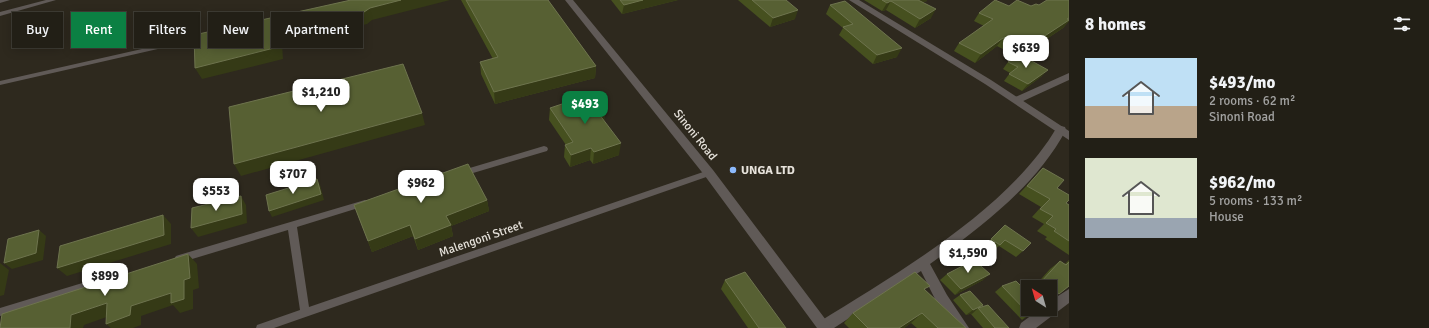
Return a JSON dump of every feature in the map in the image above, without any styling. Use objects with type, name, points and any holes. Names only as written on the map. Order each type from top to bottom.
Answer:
[{"type":"street","name":"Sinoni Road","points":[[569,0],[708,173],[824,328]]},
{"type":"street","points":[[824,328],[923,263],[974,225],[1013,190],[1044,158],[1065,133],[1017,100],[854,0]]},
{"type":"street","points":[[1017,100],[1069,76]]},
{"type":"street","points":[[923,263],[942,299],[962,328]]},
{"type":"street","points":[[1057,304],[1069,296]]},
{"type":"street","points":[[1026,328],[1041,316]]},
{"type":"lane","points":[[0,1],[7,0]]},
{"type":"lane","points":[[0,14],[53,0]]},
{"type":"lane","points":[[0,83],[208,37]]},
{"type":"lane","points":[[452,176],[544,149]]},
{"type":"lane","name":"Malengoni Street","points":[[261,328],[708,173]]},
{"type":"lane","points":[[172,261],[376,200]]},
{"type":"lane","points":[[292,225],[305,313]]},
{"type":"lane","points":[[0,312],[120,276]]},
{"type":"building","points":[[351,0],[401,0],[370,8],[363,12],[297,12]]},
{"type":"building","points":[[466,0],[548,0],[596,66],[494,92],[480,62],[498,57]]},
{"type":"building","points":[[620,0],[643,0],[624,5]]},
{"type":"building","points":[[752,0],[786,0],[798,10],[773,18]]},
{"type":"building","points":[[882,0],[918,0],[936,9],[920,19],[891,1],[887,3]]},
{"type":"building","points":[[995,0],[1009,6],[1017,0],[1031,6],[1036,4],[1039,5],[1047,0],[1069,0],[1069,18],[1067,19],[1069,20],[1025,49],[1003,38],[981,54],[959,43],[993,19],[979,13]]},
{"type":"building","points":[[845,1],[902,48],[877,55],[843,27],[853,24],[830,5]]},
{"type":"building","points":[[271,18],[271,48],[274,48],[195,68],[194,48],[200,48],[200,34],[208,32],[208,48],[263,48],[263,20]]},
{"type":"building","points":[[1019,54],[1048,70],[1028,84],[1009,74],[1018,67],[1008,62]]},
{"type":"building","points":[[403,64],[422,113],[234,164],[229,107]]},
{"type":"building","points":[[592,94],[605,112],[599,114],[621,143],[594,152],[591,148],[571,155],[565,145],[573,142],[550,108]]},
{"type":"building","points":[[468,164],[487,200],[446,216],[451,225],[415,239],[410,225],[368,241],[354,205]]},
{"type":"building","points":[[1043,168],[1064,180],[1057,188],[1069,195],[1069,200],[1066,203],[1069,205],[1069,241],[1054,231],[1056,229],[1046,223],[1053,216],[1040,209],[1050,199],[1027,186]]},
{"type":"building","points":[[317,179],[321,194],[269,211],[266,195]]},
{"type":"building","points":[[241,196],[242,214],[191,228],[192,208]]},
{"type":"building","points":[[163,215],[164,235],[57,268],[60,246]]},
{"type":"building","points":[[1005,225],[1031,243],[1023,251],[1005,240],[1000,245],[991,239]]},
{"type":"building","points":[[39,230],[36,253],[4,263],[8,239]]},
{"type":"building","points":[[188,254],[190,278],[184,280],[184,299],[171,303],[171,293],[131,306],[130,315],[106,324],[107,303],[71,315],[70,328],[0,328],[2,314]]},
{"type":"building","points":[[974,260],[990,274],[961,289],[947,274]]},
{"type":"building","points":[[1060,261],[1066,265],[1069,262],[1069,286],[1059,294],[1057,293],[1057,280],[1043,280]]},
{"type":"building","points":[[745,272],[786,328],[759,328],[725,280]]},
{"type":"building","points":[[915,272],[930,286],[924,289],[966,328],[938,328],[922,313],[899,328],[868,328],[853,313]]},
{"type":"building","points":[[1016,281],[1021,286],[1021,306],[1002,286]]},
{"type":"building","points":[[970,291],[983,305],[973,310],[960,295]]},
{"type":"building","points":[[988,305],[1009,328],[995,328],[978,308]]},
{"type":"place","name":"UNGA LTD","points":[[733,170]]}]
